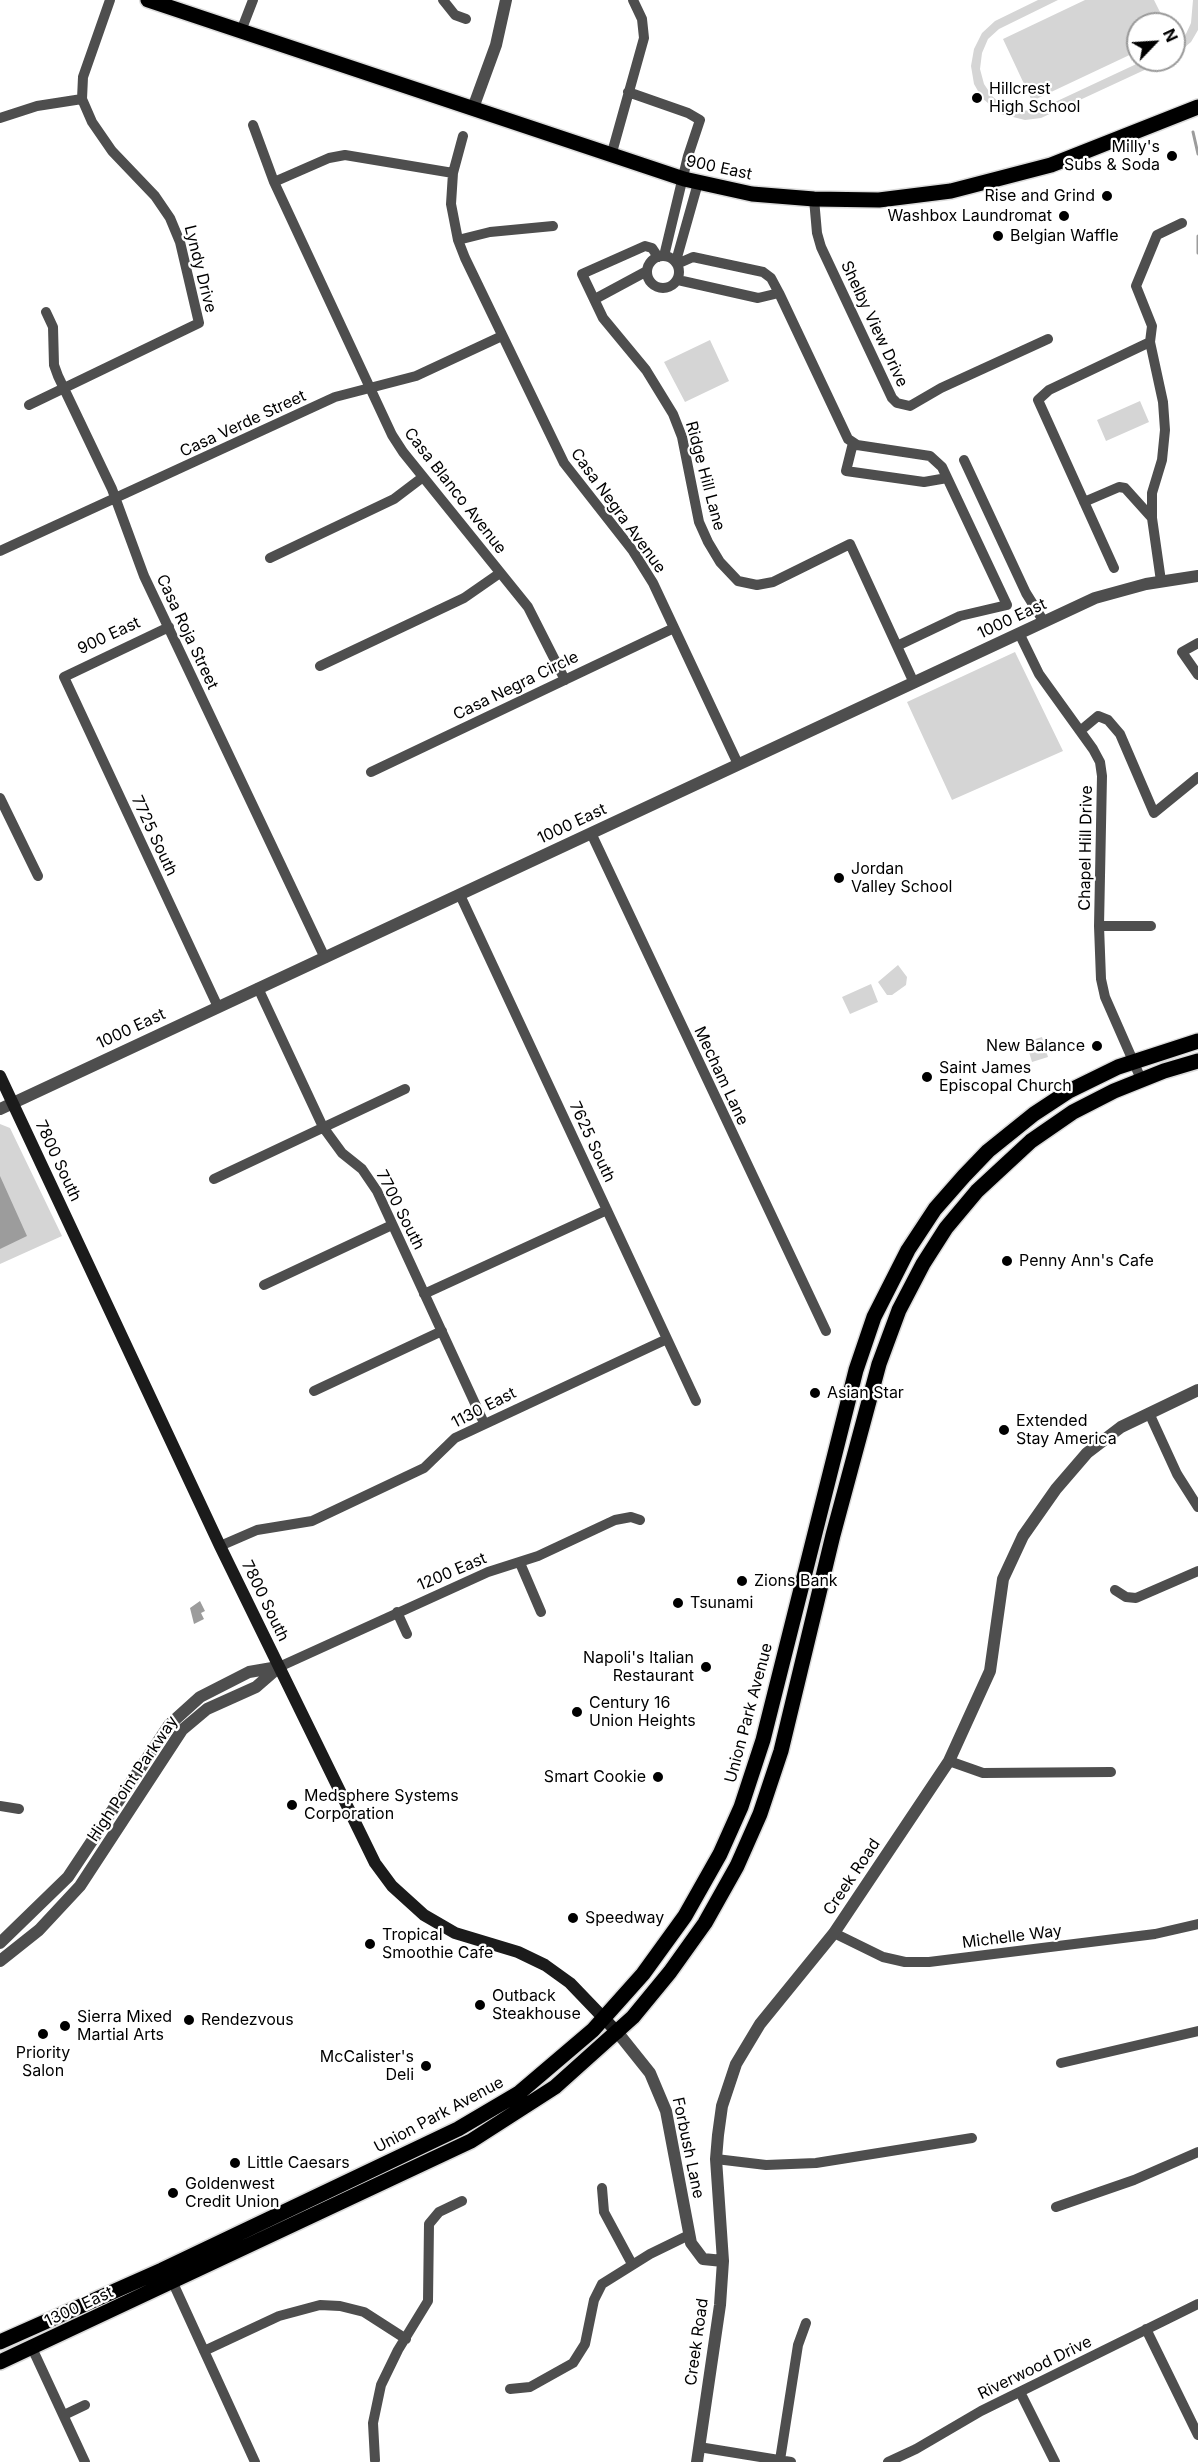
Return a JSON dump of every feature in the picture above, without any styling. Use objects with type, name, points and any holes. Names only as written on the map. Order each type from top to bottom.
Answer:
[{"type":"main road","name":"900 East","points":[[148,0],[611,156],[692,181],[752,194],[814,199],[905,198],[951,191],[1051,165],[1198,107]]},
{"type":"main road","name":"Union Park Avenue","points":[[162,2270],[496,2109],[547,2071],[582,2041],[649,1966],[685,1916],[720,1854],[741,1807],[763,1740],[856,1370],[874,1317],[895,1271],[935,1209],[988,1151],[1052,1102],[1087,1082],[1132,1061],[1198,1041]]},
{"type":"main road","points":[[173,2283],[458,2148],[555,2087],[618,2032],[670,1972],[705,1923],[727,1886],[760,1814],[781,1751],[873,1384],[892,1327],[915,1279],[953,1220],[1010,1158],[1073,1112],[1141,1079],[1198,1061]]},
{"type":"main road","name":"7800 South","points":[[0,1077],[220,1545],[368,1851],[392,1886],[413,1906],[443,1928],[518,1952],[545,1965],[570,1983],[618,2032]]},
{"type":"main road","points":[[458,2148],[473,2131],[491,2119],[496,2109]]},
{"type":"main road","name":"1300 East","points":[[0,2342],[162,2270]]},
{"type":"main road","name":"1300 East","points":[[0,2362],[173,2283]]},
{"type":"street","points":[[0,118],[37,106],[82,99],[83,77],[110,0]]},
{"type":"street","points":[[241,31],[253,0]]},
{"type":"street","points":[[443,0],[455,15],[466,19]]},
{"type":"street","points":[[473,108],[496,45],[506,0]]},
{"type":"street","points":[[611,156],[644,38],[642,19],[633,0]]},
{"type":"street","points":[[628,92],[688,113],[700,120],[688,156],[692,181],[677,263],[678,279],[669,288],[662,289],[651,283],[647,271]]},
{"type":"street","name":"Lyndy Drive","points":[[63,387],[199,323],[180,242],[170,218],[154,196],[112,151],[92,122],[82,99]]},
{"type":"street","name":"Casa Blanco Avenue","points":[[254,125],[274,182],[392,435],[536,621],[565,680]]},
{"type":"street","name":"Casa Negra Avenue","points":[[464,136],[453,173],[451,204],[458,240],[564,463],[633,551],[653,583],[738,765]]},
{"type":"street","points":[[274,182],[329,158],[345,155],[453,173]]},
{"type":"street","points":[[595,299],[647,271],[652,260],[661,256],[692,181]]},
{"type":"street","name":"Shelby View Drive","points":[[814,199],[821,247],[892,398],[897,403],[910,406],[941,388],[1048,339]]},
{"type":"street","points":[[1161,581],[1152,518],[1152,493],[1162,460],[1165,430],[1161,385],[1150,342],[1152,326],[1136,286],[1157,235],[1182,223]]},
{"type":"street","points":[[458,240],[498,231],[553,226]]},
{"type":"street","name":"Ridge Hill Lane","points":[[661,256],[652,248],[645,246],[582,274],[603,318],[646,370],[673,414],[682,437],[699,522],[720,562],[738,581],[757,585],[773,582],[850,544],[914,683]]},
{"type":"street","points":[[661,256],[677,263],[693,257],[763,272],[771,278],[779,293],[848,439],[853,443],[930,456],[938,460],[1007,605],[960,616],[897,646]]},
{"type":"street","points":[[678,279],[758,298],[779,293]]},
{"type":"street","name":"Casa Roja Street","points":[[46,312],[53,327],[54,365],[116,499],[144,576],[325,958]]},
{"type":"street","name":"Casa Verde Street","points":[[0,551],[335,397],[416,376],[502,336]]},
{"type":"street","points":[[1114,568],[1038,399],[1049,390],[1150,342]]},
{"type":"street","points":[[29,405],[63,387]]},
{"type":"street","points":[[853,443],[846,471],[924,482],[946,478]]},
{"type":"street","points":[[964,460],[1026,593],[1044,622]]},
{"type":"street","points":[[270,558],[394,499],[423,477]]},
{"type":"street","points":[[1084,502],[1119,487],[1125,488],[1152,518]]},
{"type":"street","points":[[321,666],[464,598],[500,573]]},
{"type":"street","name":"1000 East","points":[[0,1109],[1095,598],[1125,588],[1198,576]]},
{"type":"street","name":"900 East","points":[[64,677],[169,627]]},
{"type":"street","name":"Casa Negra Circle","points":[[371,772],[674,628]]},
{"type":"street","name":"Chapel Hill Drive","points":[[1020,633],[1039,674],[1100,762],[1102,776],[1099,926],[1101,979],[1105,997],[1141,1079]]},
{"type":"street","points":[[1198,643],[1182,652],[1198,675]]},
{"type":"street","name":"7725 South","points":[[64,677],[218,1006]]},
{"type":"street","points":[[1080,731],[1098,716],[1108,720],[1120,734],[1154,813],[1198,777]]},
{"type":"street","points":[[0,798],[38,876]]},
{"type":"street","name":"Mecham Lane","points":[[591,833],[825,1331]]},
{"type":"street","name":"7625 South","points":[[460,895],[696,1401]]},
{"type":"street","points":[[1099,926],[1151,926]]},
{"type":"street","name":"7700 South","points":[[258,988],[323,1127],[334,1144],[370,1179],[484,1423]]},
{"type":"street","points":[[214,1179],[405,1089]]},
{"type":"street","points":[[424,1294],[607,1210]]},
{"type":"street","points":[[264,1285],[392,1225]]},
{"type":"street","points":[[314,1391],[442,1331]]},
{"type":"street","name":"1130 East","points":[[220,1545],[257,1530],[295,1526],[312,1521],[424,1468],[456,1438],[484,1423],[667,1339]]},
{"type":"street","name":"Creek Road","points":[[697,2462],[720,2305],[723,2260],[716,2159],[722,2106],[736,2064],[760,2024],[834,1933],[949,1761],[990,1671],[1003,1579],[1023,1536],[1076,1463],[1121,1427],[1198,1390]]},
{"type":"street","points":[[1149,1413],[1177,1474],[1198,1507]]},
{"type":"street","name":"1200 East","points":[[279,1667],[478,1575],[519,1563],[615,1520],[631,1517],[640,1520]]},
{"type":"street","points":[[519,1563],[541,1612]]},
{"type":"street","points":[[1115,1590],[1126,1597],[1146,1596],[1198,1571]]},
{"type":"street","points":[[397,1612],[407,1634]]},
{"type":"street","name":"High Point Parkway","points":[[0,1943],[68,1877],[169,1725],[200,1696],[249,1672],[279,1667]]},
{"type":"street","name":"High Point Parkway","points":[[0,1961],[39,1930],[80,1886],[182,1730],[207,1709],[256,1687],[279,1667]]},
{"type":"street","points":[[949,1761],[983,1773],[1111,1772]]},
{"type":"street","points":[[0,1806],[19,1809]]},
{"type":"street","name":"Michelle Way","points":[[834,1933],[883,1957],[905,1962],[929,1962],[1155,1934],[1198,1924]]},
{"type":"street","points":[[1061,2063],[1198,2031]]},
{"type":"street","name":"Forbush Lane","points":[[618,2032],[650,2073],[666,2111],[688,2235],[695,2251],[703,2259],[723,2260]]},
{"type":"street","points":[[716,2159],[766,2164],[816,2163],[972,2138]]},
{"type":"street","points":[[1056,2207],[1134,2180],[1198,2152]]},
{"type":"street","points":[[602,2188],[604,2212],[632,2264]]},
{"type":"street","points":[[375,2460],[373,2423],[381,2385],[428,2301],[429,2224],[439,2212],[462,2201]]},
{"type":"street","points":[[510,2389],[530,2386],[573,2363],[585,2344],[597,2292],[609,2278],[688,2235]]},
{"type":"street","points":[[173,2283],[255,2462]]},
{"type":"street","name":"Riverwood Drive","points":[[895,2461],[958,2423],[1198,2304]]},
{"type":"street","points":[[204,2351],[279,2316],[320,2305],[340,2306],[364,2312],[406,2339]]},
{"type":"street","points":[[699,2447],[785,2461],[798,2345],[806,2323]]},
{"type":"street","points":[[1146,2329],[1198,2435]]},
{"type":"street","points":[[32,2348],[85,2462]]},
{"type":"street","points":[[1020,2392],[1055,2462]]},
{"type":"street","points":[[63,2415],[85,2406]]},
{"type":"shaded area","points":[[1038,0],[1058,0],[999,29],[988,39],[982,53],[980,69],[984,84],[1003,106],[1017,111],[1038,110],[1126,69],[1126,72],[1140,72],[1041,118],[1025,120],[1001,114],[982,98],[974,84],[971,66],[974,49],[982,33],[995,21]]},
{"type":"shaded area","points":[[1085,0],[1154,0],[1160,12],[1126,12],[1126,57],[1032,101],[1003,39]]},
{"type":"shaded area","points":[[1193,0],[1198,0],[1198,30],[1186,46],[1186,34],[1191,23]]},
{"type":"shaded area","points":[[710,340],[729,381],[685,402],[664,362]]},
{"type":"shaded area","points":[[1140,401],[1149,422],[1106,441],[1097,420]]},
{"type":"shaded area","points":[[1015,652],[1063,751],[952,800],[907,702]]},
{"type":"shaded area","points":[[898,965],[907,977],[906,985],[892,995],[887,995],[878,982]]},
{"type":"shaded area","points":[[871,984],[878,1002],[850,1014],[842,997]]},
{"type":"shaded area","points":[[1042,1037],[1048,1057],[1032,1062],[1026,1042]]},
{"type":"shaded area","points":[[0,1124],[10,1128],[62,1236],[0,1264]]},
{"type":"shaded area","points":[[0,1176],[27,1236],[0,1249]]},
{"type":"shaded area","points":[[200,1601],[205,1611],[201,1613],[204,1619],[194,1624],[190,1608]]},
{"type":"waterway","points":[[1193,132],[1198,154]]},
{"type":"waterway","points":[[1198,236],[1198,253]]},
{"type":"place","name":"Hillcrest High School","points":[[977,98]]},
{"type":"place","name":"Milly's Subs & Soda","points":[[1172,156]]},
{"type":"place","name":"Rise and Grind","points":[[1107,196]]},
{"type":"place","name":"Washbox Laundromat","points":[[1064,216]]},
{"type":"place","name":"Belgian Waffle","points":[[998,236]]},
{"type":"place","name":"Jordan Valley School","points":[[839,878]]},
{"type":"place","name":"New Balance","points":[[1097,1046]]},
{"type":"place","name":"Saint James Episcopal Church","points":[[927,1077]]},
{"type":"place","name":"Penny Ann's Cafe","points":[[1007,1261]]},
{"type":"place","name":"Asian Star","points":[[815,1393]]},
{"type":"place","name":"Extended Stay America","points":[[1004,1430]]},
{"type":"place","name":"Zions Bank","points":[[742,1581]]},
{"type":"place","name":"Tsunami","points":[[678,1603]]},
{"type":"place","name":"Napoli's Italian Restaurant","points":[[706,1667]]},
{"type":"place","name":"Century 16 Union Heights","points":[[577,1712]]},
{"type":"place","name":"Smart Cookie","points":[[658,1777]]},
{"type":"place","name":"Medsphere Systems Corporation","points":[[292,1805]]},
{"type":"place","name":"Speedway","points":[[573,1918]]},
{"type":"place","name":"Tropical Smoothie Cafe","points":[[370,1944]]},
{"type":"place","name":"Outback Steakhouse","points":[[480,2005]]},
{"type":"place","name":"Rendezvous","points":[[189,2020]]},
{"type":"place","name":"Sierra Mixed Martial Arts","points":[[65,2026]]},
{"type":"place","name":"Priority Salon","points":[[43,2034]]},
{"type":"place","name":"McCalister's Deli","points":[[426,2066]]},
{"type":"place","name":"Little Caesars","points":[[235,2163]]},
{"type":"place","name":"Goldenwest Credit Union","points":[[173,2193]]}]
